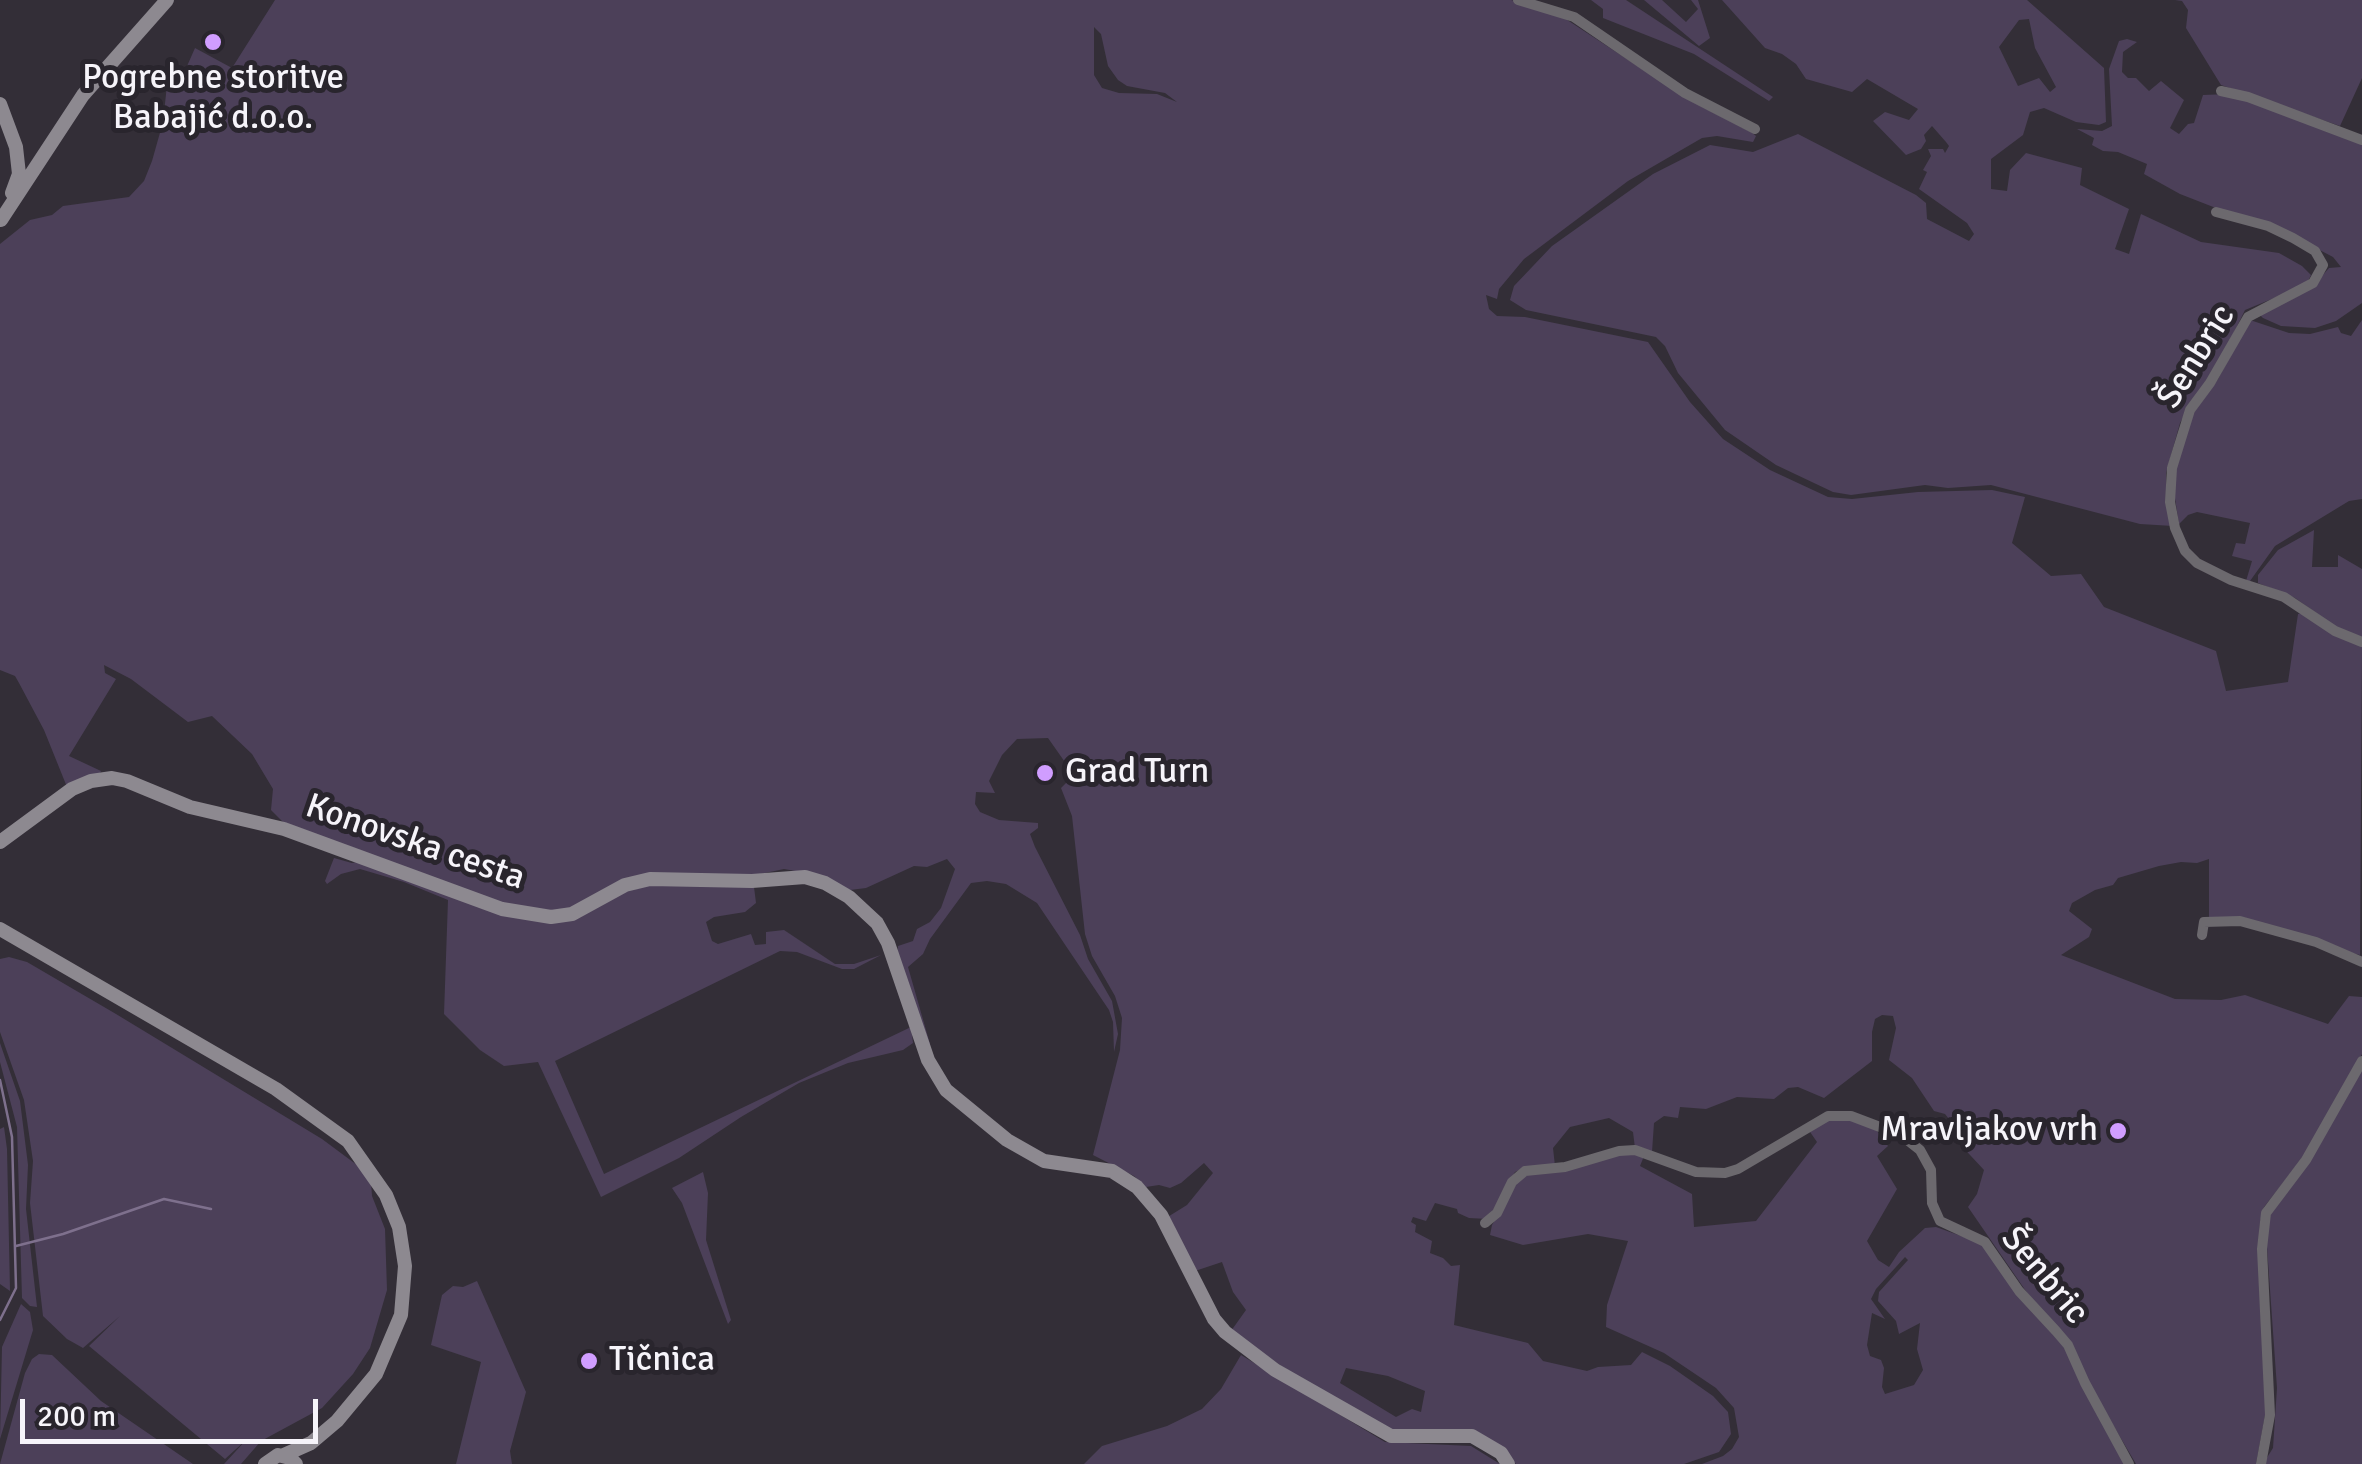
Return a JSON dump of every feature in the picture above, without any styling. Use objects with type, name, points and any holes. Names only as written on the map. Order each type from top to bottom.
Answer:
[{"type":"street","points":[[1,221],[83,95],[167,0]]},
{"type":"street","points":[[1518,0],[1574,18],[1685,93],[1754,129]]},
{"type":"street","points":[[2221,91],[2248,96],[2362,140]]},
{"type":"street","points":[[0,104],[16,147],[19,174],[1,221]]},
{"type":"street","name":"Šenbric","points":[[2216,212],[2268,226],[2293,238],[2315,251],[2322,265],[2312,283],[2248,317],[2190,410],[2169,485],[2176,528],[2185,551],[2197,563],[2231,580],[2284,596],[2335,631],[2362,642]]},
{"type":"street","name":"Konovska cesta","points":[[0,842],[72,790],[90,780],[112,778],[190,808],[284,829],[502,908],[551,917],[572,914],[625,885],[650,879],[752,881],[781,876],[826,883],[849,897],[877,923],[888,942],[928,1060],[946,1090],[1007,1140],[1044,1161],[1112,1171],[1137,1188],[1162,1216],[1224,1332],[1275,1370],[1391,1436],[1472,1436],[1500,1453],[1508,1464]]},
{"type":"street","points":[[2202,934],[2204,922],[2240,921],[2316,942],[2362,962]]},
{"type":"street","points":[[0,929],[276,1089],[348,1140],[380,1186],[399,1227],[405,1266],[401,1315],[376,1374],[337,1421],[294,1461],[272,1457],[265,1464]]},
{"type":"street","points":[[2260,1464],[2270,1416],[2262,1249],[2266,1213],[2306,1160],[2362,1060]]},
{"type":"street","name":"Šenbric","points":[[1485,1223],[1498,1213],[1512,1182],[1526,1171],[1565,1167],[1619,1150],[1635,1150],[1696,1172],[1738,1170],[1828,1116],[1851,1116],[1901,1135],[1920,1150],[1931,1170],[1932,1203],[1940,1221],[1985,1242],[2019,1291],[2068,1345],[2084,1383],[2130,1464]]},
{"type":"shaded area","points":[[275,0],[1511,0],[1552,10],[1691,101],[1751,132],[1756,136],[1753,142],[1717,136],[1702,138],[1628,181],[1524,259],[1499,289],[1497,299],[1486,295],[1489,309],[1497,316],[1525,317],[1648,342],[1690,402],[1723,439],[1770,470],[1828,497],[1852,499],[1992,490],[2025,497],[2012,543],[2051,576],[2081,574],[2104,607],[2216,651],[2226,691],[2288,682],[2298,614],[2306,612],[2362,644],[2360,955],[2209,917],[2209,859],[2159,866],[2118,878],[2113,885],[2072,903],[2069,911],[2092,929],[2089,937],[2061,955],[2175,999],[2221,1000],[2245,995],[2328,1024],[2349,996],[2362,997],[2362,1054],[2308,1151],[2264,1207],[2260,1222],[2270,1388],[2256,1464],[2136,1464],[2083,1374],[1968,1207],[1977,1194],[1984,1170],[1957,1141],[1953,1124],[1945,1114],[1934,1111],[1912,1078],[1889,1060],[1896,1028],[1893,1016],[1882,1015],[1875,1019],[1872,1032],[1872,1061],[1824,1098],[1798,1087],[1788,1088],[1774,1099],[1737,1097],[1706,1109],[1680,1107],[1678,1118],[1664,1116],[1654,1123],[1652,1152],[1635,1148],[1633,1132],[1609,1118],[1570,1127],[1553,1148],[1555,1166],[1515,1172],[1488,1219],[1469,1218],[1457,1209],[1435,1203],[1426,1221],[1413,1217],[1411,1222],[1416,1225],[1415,1232],[1432,1241],[1430,1253],[1451,1266],[1460,1265],[1454,1325],[1528,1343],[1543,1361],[1587,1371],[1631,1365],[1642,1352],[1713,1396],[1728,1412],[1731,1434],[1719,1452],[1684,1464],[1516,1464],[1476,1431],[1388,1440],[1231,1331],[1246,1310],[1233,1292],[1222,1262],[1195,1271],[1166,1218],[1187,1205],[1213,1173],[1204,1163],[1170,1188],[1146,1187],[1134,1176],[1093,1155],[1120,1050],[1122,1018],[1085,934],[1072,816],[1061,788],[1074,775],[1048,738],[1017,739],[1002,755],[989,781],[995,793],[976,792],[975,804],[980,812],[999,820],[1038,823],[1030,834],[1035,847],[1112,1001],[1118,1034],[1114,1052],[1109,1010],[1037,903],[1006,884],[987,881],[971,883],[923,954],[908,967],[930,1044],[926,1045],[897,955],[898,946],[913,941],[917,929],[930,922],[941,908],[955,869],[947,859],[927,867],[914,866],[866,888],[850,890],[807,873],[784,869],[741,878],[676,873],[553,912],[516,908],[283,822],[271,810],[273,789],[252,754],[212,716],[188,722],[131,679],[104,665],[105,673],[116,679],[69,756],[101,771],[67,787],[44,730],[15,676],[0,670],[0,244],[30,220],[52,215],[63,206],[129,197],[144,181],[152,161],[163,122],[167,85],[184,73],[195,48],[232,68]],"holes":[[[1094,27],[1101,34],[1108,66],[1118,80],[1127,86],[1165,93],[1177,102],[1157,94],[1119,93],[1102,88],[1094,75]],[[1346,1368],[1388,1376],[1425,1391],[1421,1412],[1412,1409],[1396,1417],[1340,1383]]]},
{"type":"shaded area","points":[[1591,0],[1626,0],[1773,97],[1769,101],[1694,54],[1603,18],[1603,9]]},
{"type":"shaded area","points":[[1644,0],[1662,0],[1686,22],[1698,9],[1691,0],[1698,0],[1710,38],[1699,46]]},
{"type":"shaded area","points":[[1722,0],[2027,0],[2104,68],[2106,122],[2076,122],[2044,108],[2030,112],[2023,135],[1991,159],[1991,189],[2007,191],[2010,170],[2026,153],[2082,168],[2080,185],[2129,209],[2115,249],[2129,254],[2141,214],[2201,242],[2279,253],[2311,275],[2306,285],[2245,310],[2212,377],[2190,404],[2180,423],[2166,473],[2166,501],[2173,526],[2140,524],[1991,485],[1925,485],[1851,495],[1833,492],[1776,465],[1725,430],[1678,373],[1656,337],[1526,310],[1510,300],[1514,286],[1552,246],[1653,174],[1710,145],[1753,152],[1798,134],[1916,195],[1926,203],[1927,219],[1969,241],[1974,234],[1967,223],[1919,189],[1931,156],[1928,149],[1943,149],[1945,153],[1949,146],[1946,142],[1932,126],[1924,135],[1926,141],[1921,149],[1906,155],[1873,121],[1885,112],[1909,120],[1918,109],[1867,79],[1852,92],[1806,79],[1796,64],[1765,48]],"holes":[[[2029,19],[2035,48],[2056,87],[2050,92],[2039,78],[2018,86],[1999,47],[2019,20]]]},
{"type":"shaded area","points":[[2175,0],[2362,0],[2362,78],[2340,126],[2221,85],[2186,28],[2188,10],[2182,1]]},
{"type":"shaded area","points":[[2119,41],[2137,42],[2123,52],[2122,72],[2128,78],[2136,78],[2149,91],[2161,81],[2184,100],[2170,128],[2179,134],[2194,123],[2203,95],[2229,94],[2362,142],[2362,303],[2336,321],[2315,328],[2281,326],[2263,318],[2260,315],[2329,268],[2341,267],[2333,257],[2308,244],[2180,194],[2144,174],[2147,164],[2118,152],[2103,151],[2092,145],[2094,138],[2077,129],[2102,131],[2112,126],[2109,69]]},
{"type":"shaded area","points":[[2250,320],[2289,333],[2310,334],[2338,327],[2341,333],[2351,336],[2362,320],[2362,499],[2349,501],[2275,546],[2250,581],[2246,581],[2252,561],[2232,556],[2236,543],[2245,544],[2250,523],[2197,512],[2179,524],[2172,479],[2191,416],[2218,379]]},
{"type":"shaded area","points":[[2314,530],[2312,567],[2338,567],[2338,555],[2362,569],[2362,639],[2336,627],[2295,598],[2258,583],[2258,575],[2278,550]]},
{"type":"shaded area","points":[[334,858],[357,862],[502,913],[548,923],[642,884],[754,887],[756,903],[745,912],[706,922],[712,941],[718,944],[751,934],[755,945],[766,944],[766,932],[784,930],[835,964],[854,964],[881,955],[854,969],[842,969],[797,952],[780,951],[555,1061],[604,1174],[911,1027],[913,1043],[903,1050],[848,1063],[799,1083],[679,1158],[601,1197],[538,1062],[504,1066],[480,1050],[444,1014],[448,900],[360,869],[341,874],[327,884]]},
{"type":"shaded area","points":[[0,959],[27,962],[322,1139],[357,1165],[371,1182],[372,1196],[385,1229],[387,1290],[370,1348],[322,1408],[261,1441],[241,1464],[224,1464],[246,1440],[225,1459],[89,1346],[120,1316],[83,1348],[43,1316],[30,1203],[33,1161],[24,1100],[0,1032]]},
{"type":"shaded area","points":[[0,1043],[20,1101],[37,1307],[22,1298],[17,1127],[0,1062]]},
{"type":"shaded area","points":[[2362,1067],[2362,1464],[2263,1464],[2273,1448],[2277,1388],[2266,1233],[2269,1219],[2274,1204]]},
{"type":"shaded area","points":[[1825,1120],[1852,1120],[1875,1128],[1888,1146],[1877,1156],[1897,1189],[1867,1241],[1878,1260],[1889,1267],[1925,1228],[1936,1227],[1987,1249],[2059,1338],[2126,1464],[1702,1464],[1723,1456],[1739,1437],[1734,1408],[1716,1388],[1664,1353],[1606,1327],[1607,1305],[1628,1241],[1588,1234],[1523,1245],[1490,1235],[1521,1176],[1621,1153],[1644,1156],[1640,1166],[1692,1194],[1694,1227],[1756,1221],[1817,1142],[1808,1129]],"holes":[[[1905,1257],[1908,1260],[1879,1292],[1878,1301],[1896,1321],[1899,1334],[1920,1323],[1917,1349],[1923,1370],[1914,1385],[1885,1394],[1884,1368],[1881,1360],[1870,1356],[1867,1345],[1872,1313],[1885,1319],[1871,1299]]]},
{"type":"shaded area","points":[[4,1127],[10,1291],[0,1284],[0,1129]]},
{"type":"shaded area","points":[[703,1172],[708,1193],[706,1240],[731,1320],[728,1324],[682,1203],[672,1188]]},
{"type":"shaded area","points":[[477,1281],[526,1392],[510,1451],[512,1464],[456,1464],[481,1362],[431,1345],[442,1295],[453,1286],[463,1287]]},
{"type":"shaded area","points":[[21,1304],[30,1312],[33,1330],[0,1439],[2,1347]]},
{"type":"shaded area","points":[[39,1354],[52,1355],[101,1401],[193,1464],[0,1464],[25,1373]]},
{"type":"shaded area","points":[[1241,1355],[1385,1442],[1471,1446],[1500,1464],[1084,1464],[1102,1446],[1167,1426],[1202,1409],[1221,1389]]},
{"type":"waterway","points":[[0,1080],[12,1137],[16,1288],[0,1320]]},
{"type":"waterway","points":[[16,1246],[164,1199],[211,1209]]},
{"type":"place","name":"Pogrebne storitve Babajić d.o.o.","points":[[213,42]]},
{"type":"place","name":"Grad Turn","points":[[1045,773]]},
{"type":"place","name":"Mravljakov vrh","points":[[2118,1131]]},
{"type":"place","name":"Tičnica","points":[[589,1361]]}]
